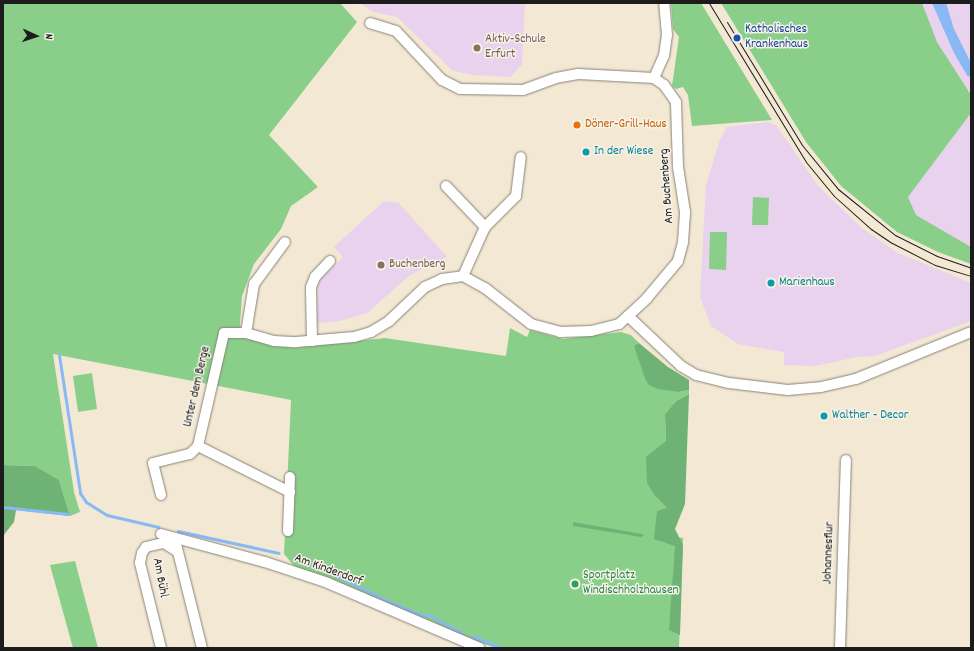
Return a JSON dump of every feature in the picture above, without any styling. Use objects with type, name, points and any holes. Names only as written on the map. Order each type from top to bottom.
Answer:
[{"type":"street","points":[[370,23],[396,31],[450,85],[460,89],[523,90],[556,78],[578,74],[654,78],[664,56],[667,35],[664,3]]},
{"type":"street","name":"Am Buchenberg","points":[[463,276],[485,288],[519,318],[544,329],[573,333],[592,331],[618,324],[628,316],[678,262],[683,242],[686,212],[678,167],[676,102],[664,85],[654,78]]},
{"type":"street","points":[[285,242],[254,284],[246,333],[274,341],[312,341],[354,337],[371,332],[389,321],[425,288],[442,279],[463,276],[485,227],[516,196],[522,157]]},
{"type":"street","points":[[446,186],[485,227]]},
{"type":"street","points":[[312,341],[311,287],[315,277],[330,260]]},
{"type":"street","points":[[628,316],[681,366],[696,375],[729,383],[788,390],[821,387],[856,379],[971,332]]},
{"type":"street","name":"Unter dem Berge","points":[[161,495],[153,463],[190,454],[198,446],[224,333],[246,333]]},
{"type":"street","name":"Unter dem Berge","points":[[198,446],[290,492]]},
{"type":"street","name":"Johannesflur","points":[[840,648],[846,460]]},
{"type":"street","points":[[288,531],[290,478]]},
{"type":"street","name":"Am Kinderdorf","points":[[161,534],[265,562],[328,583],[480,648]]},
{"type":"street","name":"Am Bühl","points":[[175,538],[202,648]]},
{"type":"street","name":"Am Bühl","points":[[161,648],[140,563],[142,553],[146,547],[164,543],[177,551]]},
{"type":"shaded area","name":"Aktiv-Schule Erfurt","points":[[360,3],[525,3],[522,64],[511,77],[473,75],[453,71],[397,17],[373,12]]},
{"type":"shaded area","points":[[922,3],[971,3],[971,95],[937,42]]},
{"type":"shaded area","points":[[971,113],[971,247],[916,215],[908,197]]},
{"type":"shaded area","points":[[768,122],[776,125],[818,186],[863,229],[898,253],[971,283],[971,321],[875,356],[857,357],[815,366],[784,365],[784,352],[738,344],[711,326],[700,297],[706,185],[719,142],[727,127]]},
{"type":"shaded area","name":"Buchenberg","points":[[384,201],[399,203],[447,257],[410,275],[367,313],[340,321],[317,323],[318,285],[322,277],[343,257],[334,247]]},
{"type":"green space","points":[[3,3],[340,3],[357,22],[269,135],[318,187],[291,206],[281,229],[254,264],[242,296],[239,337],[293,348],[385,338],[506,356],[510,328],[527,337],[530,330],[563,339],[621,332],[631,335],[639,343],[635,346],[645,379],[679,392],[689,390],[689,394],[676,401],[665,414],[666,441],[655,496],[667,508],[655,533],[683,538],[679,648],[496,648],[458,635],[324,576],[295,567],[284,554],[291,400],[53,354],[74,492],[80,512],[70,516],[59,480],[35,466],[3,465]]},
{"type":"green space","points":[[671,3],[701,3],[772,120],[692,126],[688,95],[683,87],[676,89],[672,86],[679,37],[673,29]]},
{"type":"green space","points":[[721,3],[922,3],[937,42],[971,95],[971,113],[908,197],[916,215],[971,247],[971,264],[938,252],[897,232],[841,186],[806,142]]},
{"type":"green space","points":[[753,197],[769,198],[768,225],[752,225]]},
{"type":"green space","points":[[710,232],[727,232],[726,270],[709,269]]},
{"type":"green space","points":[[639,343],[668,367],[689,380],[689,390],[679,392],[658,389],[649,385],[645,379],[634,346]]},
{"type":"green space","points":[[92,373],[97,409],[78,412],[73,376]]},
{"type":"green space","points":[[689,394],[685,504],[675,529],[683,545],[680,635],[669,630],[675,546],[654,539],[657,511],[667,508],[655,496],[647,483],[646,457],[666,441],[665,414],[676,401]]},
{"type":"green space","points":[[3,465],[35,466],[59,480],[70,516],[16,510],[14,522],[3,536]]},
{"type":"green space","points":[[573,522],[644,535],[641,537],[573,526]]},
{"type":"green space","points":[[75,561],[98,648],[73,648],[50,565]]},
{"type":"water","points":[[932,3],[946,3],[954,29],[971,63],[971,75],[968,77],[954,53]]},
{"type":"waterway","points":[[59,355],[80,493],[86,502],[107,515],[159,527]]},
{"type":"waterway","points":[[3,507],[69,514]]},
{"type":"waterway","points":[[178,531],[279,553]]},
{"type":"waterway","points":[[295,556],[397,605],[422,615],[429,615],[462,633]]},
{"type":"waterway","points":[[472,636],[502,648]]},
{"type":"tram line","points":[[709,3],[806,162],[834,196],[871,229],[892,243],[935,265],[971,276]]},
{"type":"tram line","points":[[727,22],[802,145],[838,189],[895,235],[937,256],[971,268]]},
{"type":"place","name":"Katholisches Krankenhaus","points":[[737,38]]},
{"type":"place","name":"Aktiv-Schule Erfurt","points":[[477,48]]},
{"type":"place","name":"Döner-Grill-Haus","points":[[577,125]]},
{"type":"place","name":"In der Wiese","points":[[586,152]]},
{"type":"place","name":"Buchenberg","points":[[381,265]]},
{"type":"place","name":"Marienhaus","points":[[771,283]]},
{"type":"place","name":"Walther - Decor","points":[[824,416]]},
{"type":"place","name":"Sportplatz Windischholzhausen","points":[[575,584]]}]
